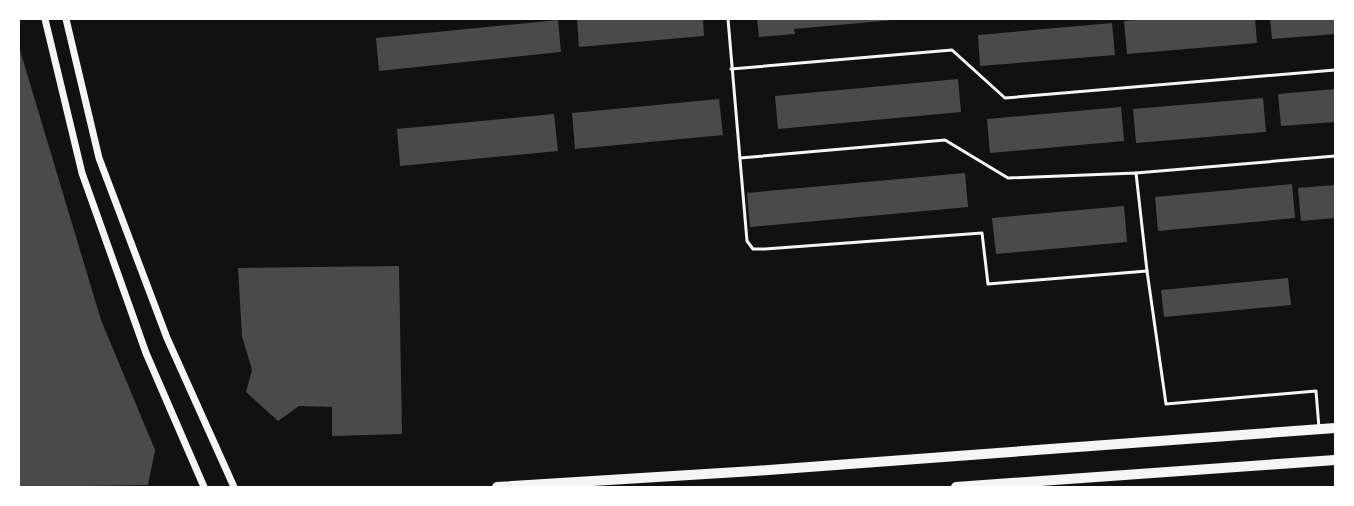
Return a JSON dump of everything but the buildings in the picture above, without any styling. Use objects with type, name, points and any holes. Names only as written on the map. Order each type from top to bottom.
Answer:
[{"type":"main road","points":[[497,487],[754,471],[1335,428]]},
{"type":"main road","points":[[956,487],[1335,460]]},
{"type":"street","points":[[44,19],[82,173],[146,352],[204,487]]},
{"type":"street","points":[[66,19],[99,158],[167,338],[234,487]]},
{"type":"lane","points":[[728,19],[731,69],[747,241],[753,249],[765,250],[982,233],[988,284],[1147,271]]},
{"type":"lane","points":[[731,69],[952,50],[1006,98],[1335,70]]},
{"type":"lane","points":[[740,158],[945,140],[1008,178],[1136,173],[1335,156]]},
{"type":"lane","points":[[1136,173],[1147,271],[1166,404],[1316,392],[1319,429]]}]
